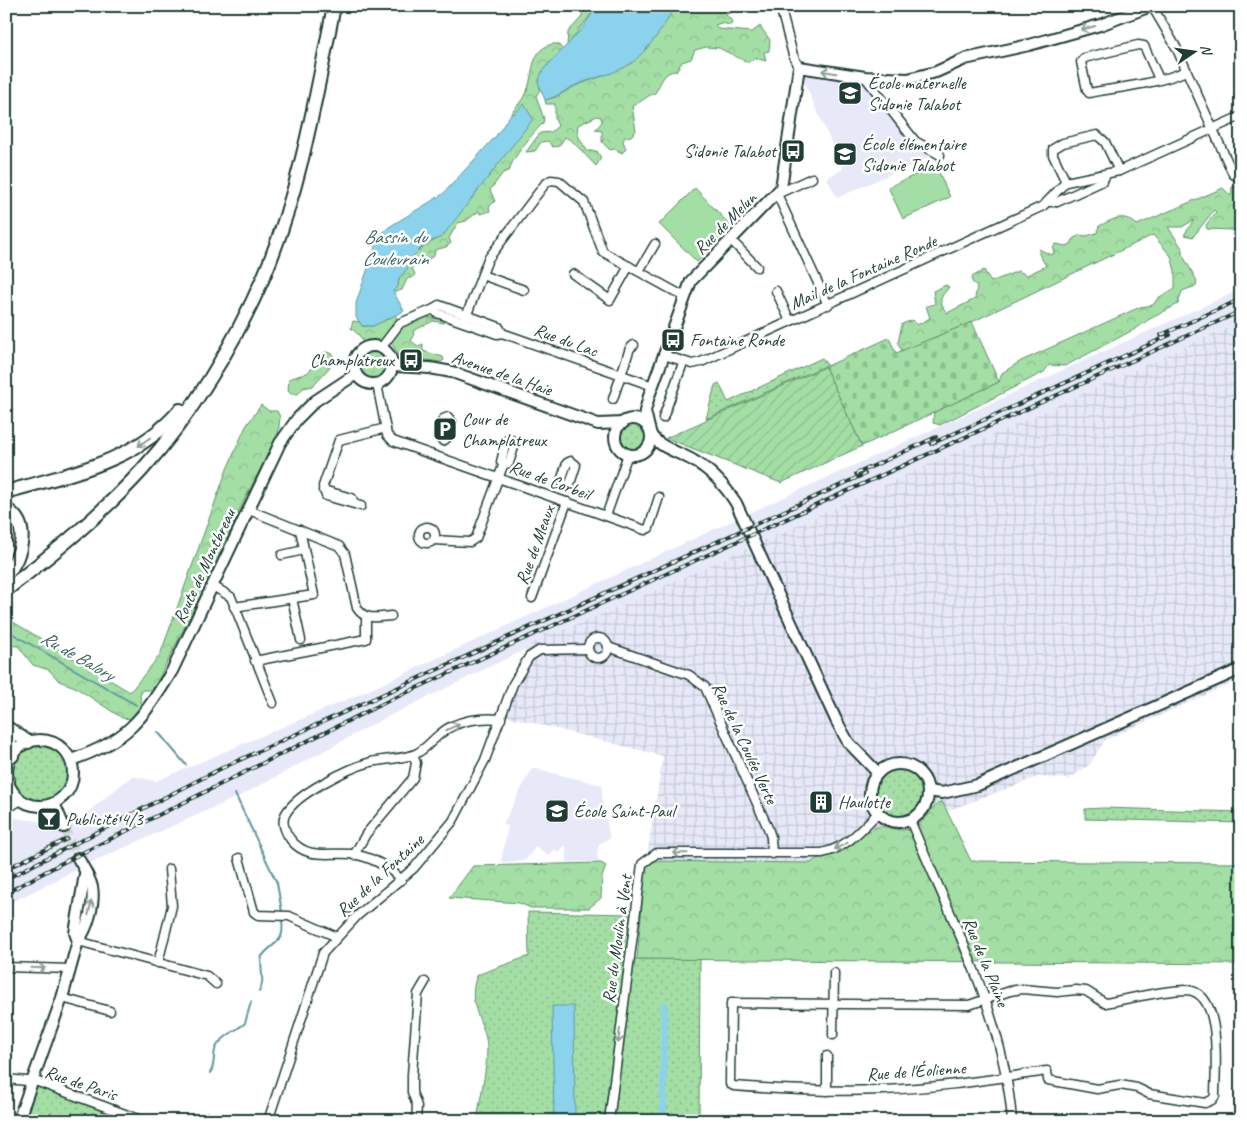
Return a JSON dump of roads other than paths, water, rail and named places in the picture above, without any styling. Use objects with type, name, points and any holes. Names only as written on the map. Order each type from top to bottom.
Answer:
[{"type":"main road","points":[[6,590],[69,540],[106,507],[143,469],[184,416],[236,334],[260,284],[278,236],[305,142],[334,6]]},
{"type":"main road","points":[[6,492],[90,468],[129,452],[150,438],[177,413],[214,369]]},
{"type":"main road","points":[[6,509],[17,519],[22,532],[19,555],[6,576]]},
{"type":"main road","points":[[6,727],[28,742]]},
{"type":"main road","points":[[6,734],[10,742],[9,761]]},
{"type":"street","points":[[780,6],[793,55],[799,67],[895,80],[929,74],[965,59],[1029,45],[1091,27],[1151,6],[1186,70],[1233,174],[1240,179]]},
{"type":"street","points":[[1159,79],[1144,46],[1138,45],[1084,58],[1081,62],[1086,90],[1089,93],[1159,79],[1186,70]]},
{"type":"street","name":"Rue de Melun","points":[[650,432],[646,411],[651,391],[691,281],[777,194],[780,188],[799,67]]},
{"type":"street","points":[[865,77],[910,136],[915,141],[940,155]]},
{"type":"street","points":[[1119,171],[1105,142],[1097,135],[1063,143],[1053,149],[1066,182],[1119,171],[1241,116]]},
{"type":"street","points":[[1049,202],[1057,202],[1104,181],[1106,174]]},
{"type":"street","points":[[812,178],[777,194],[828,305]]},
{"type":"street","points":[[465,319],[488,260],[545,184],[551,180],[559,182],[584,202],[603,252],[685,297]]},
{"type":"street","name":"Mail de la Fontaine Ronde","points":[[664,356],[692,364],[701,362],[1049,202],[1066,182]]},
{"type":"street","points":[[731,240],[757,267]]},
{"type":"street","points":[[639,272],[655,244]]},
{"type":"street","points":[[573,274],[610,300],[629,266]]},
{"type":"street","points":[[482,275],[524,290]]},
{"type":"street","points":[[776,291],[790,321]]},
{"type":"street","name":"Rue du Lac","points":[[381,348],[400,324],[434,309],[437,313],[465,319],[497,334],[502,333],[621,375],[651,391]]},
{"type":"street","points":[[614,399],[630,348],[634,344]]},
{"type":"street","points":[[367,348],[381,348],[391,357],[393,366],[390,376],[377,384],[365,383],[356,374],[354,363],[358,354],[367,348]]},
{"type":"street","points":[[663,418],[684,362]]},
{"type":"street","name":"Avenue de la Haie","points":[[393,366],[430,368],[452,372],[598,424],[616,439]]},
{"type":"street","name":"Route de Montbreau","points":[[71,760],[115,742],[133,728],[150,707],[172,671],[280,443],[298,419],[315,401],[356,374]]},
{"type":"street","points":[[358,504],[350,504],[326,496],[323,490],[339,440],[386,428],[377,384]]},
{"type":"street","name":"Rue de Melun","points":[[625,422],[638,414],[651,391]]},
{"type":"street","points":[[695,461],[659,449],[633,454],[620,448],[616,439],[617,430],[625,422],[637,420],[650,432],[657,442],[695,461],[720,481],[736,503],[836,720],[848,742],[878,773]]},
{"type":"street","name":"Avenue de la Haie","points":[[598,424],[625,422]]},
{"type":"street","name":"Rue de Corbeil","points":[[386,428],[388,435],[393,441],[606,516],[633,454]]},
{"type":"street","points":[[633,454],[647,449],[650,432]]},
{"type":"street","points":[[436,456],[442,441]]},
{"type":"street","points":[[434,540],[470,542],[476,538],[504,463]]},
{"type":"street","name":"Rue de Meaux","points":[[532,598],[563,501],[564,485]]},
{"type":"street","points":[[606,516],[645,530],[649,528],[659,497]]},
{"type":"street","points":[[249,510],[339,546],[345,554],[357,608],[361,615],[366,617],[391,616]]},
{"type":"street","points":[[234,607],[314,595],[300,530]]},
{"type":"street","points":[[282,555],[304,550]]},
{"type":"street","points":[[213,586],[226,592],[231,597],[254,661],[273,703]]},
{"type":"street","points":[[292,598],[301,640]]},
{"type":"street","points":[[254,661],[366,639],[366,617]]},
{"type":"street","name":"Rue de la Coulée Verte","points":[[588,648],[591,640],[603,639],[608,647],[689,675],[705,687],[768,828],[771,837],[772,854]]},
{"type":"street","points":[[588,648],[590,656],[600,659],[607,653],[608,647]]},
{"type":"street","name":"Rue de la Fontaine","points":[[268,1121],[319,960],[337,936],[425,857],[453,821],[485,760],[513,684],[532,654],[540,650],[588,648]]},
{"type":"street","points":[[928,791],[960,790],[978,785],[1241,669]]},
{"type":"street","points":[[401,880],[394,872],[375,861],[354,855],[314,854],[297,846],[284,829],[284,817],[290,808],[308,793],[336,777],[370,763],[414,755],[442,732],[462,722],[484,718],[501,719]]},
{"type":"street","points":[[38,740],[53,743],[66,752],[71,760],[73,780],[66,794],[54,803],[37,806],[21,800],[7,781],[9,761],[19,748],[28,742],[38,740]]},
{"type":"street","points":[[354,855],[366,834],[413,778],[416,764],[414,755]]},
{"type":"street","points":[[904,764],[921,774],[928,791],[924,808],[910,820],[894,822],[877,814],[870,798],[870,789],[878,773],[885,767],[904,764]]},
{"type":"street","points":[[6,809],[21,800]]},
{"type":"street","points":[[54,803],[64,827]]},
{"type":"street","name":"Rue du Moulin à Vent","points":[[609,1121],[642,864],[657,853],[814,854],[828,852],[851,840],[877,814]]},
{"type":"street","name":"Rue de la Plaine","points":[[910,820],[987,1000],[996,1026],[1007,1077],[1012,1121]]},
{"type":"street","points":[[18,1121],[62,998],[78,941],[75,933],[85,874],[78,858]]},
{"type":"street","points":[[239,858],[254,912],[258,914],[289,916],[337,936]]},
{"type":"street","points":[[158,963],[172,906],[169,868]]},
{"type":"street","points":[[78,941],[206,976],[216,984]]},
{"type":"street","points":[[6,967],[71,969]]},
{"type":"street","points":[[833,1035],[834,973]]},
{"type":"street","points":[[416,1121],[417,1106],[412,1092],[412,1075],[418,994],[425,982]]},
{"type":"street","name":"Rue de l'Éolienne","points":[[1022,989],[1056,992],[1086,991],[1106,1003],[1185,990],[1199,994],[1208,1002],[1216,1041],[1215,1096],[1212,1100],[1205,1103],[1149,1094],[1137,1088],[1120,1085],[1097,1089],[1048,1080],[1047,1071],[956,1085],[883,1090],[827,1091],[734,1086],[730,1084],[731,1003],[834,1004],[969,1005],[1010,991],[1022,989]]},
{"type":"street","points":[[62,998],[110,1011]]},
{"type":"street","points":[[827,1056],[827,1091]]},
{"type":"street","name":"Rue de Paris","points":[[6,1079],[32,1082],[82,1096],[144,1121]]},
{"type":"water","points":[[597,6],[674,6],[656,36],[633,62],[620,70],[576,85],[545,100],[538,82],[543,70],[582,29]]},
{"type":"water","name":"Bassin du Coulevrain","points":[[524,104],[533,119],[442,237],[426,243],[407,262],[408,268],[399,278],[398,286],[393,291],[404,311],[373,326],[362,326],[356,317],[356,303],[379,236],[389,227],[443,194],[496,136],[511,114],[515,113]]},
{"type":"water","points":[[552,1006],[574,1006],[575,1121],[554,1121]]},
{"type":"waterway","name":"Ru de Balory","points":[[6,630],[136,705]]},
{"type":"waterway","name":"Ru de Balory","points":[[158,732],[186,765]]},
{"type":"waterway","name":"Ru de Balory","points":[[235,794],[277,883],[282,912]]},
{"type":"waterway","name":"Ru de Balory","points":[[259,992],[262,983],[262,956],[280,938],[283,928],[282,920]]},
{"type":"waterway","name":"Ru de Balory","points":[[210,1073],[213,1068],[217,1046],[224,1038],[245,1023],[251,1002]]},
{"type":"waterway","points":[[663,1121],[664,1005]]},
{"type":"waterway","name":"Ru de Balory","points":[[205,1121],[207,1112]]},
{"type":"tunnel","points":[[64,827],[78,858]]},
{"type":"railway","points":[[1161,335],[1241,299]]},
{"type":"railway","points":[[6,893],[60,864],[388,701],[1241,311]]},
{"type":"railway","points":[[931,444],[1170,335]]},
{"type":"railway","points":[[856,474],[936,437]]},
{"type":"railway","points":[[6,879],[222,768],[865,474]]},
{"type":"railway","points":[[6,869],[67,839]]},
{"type":"place","name":"École maternelle Sidonie Talabot","points":[[850,93]]},
{"type":"place","name":"Sidonie Talabot","points":[[793,151]]},
{"type":"place","name":"École élémentaire Sidonie Talabot","points":[[845,154]]},
{"type":"place","name":"Fontaine Ronde","points":[[673,340]]},
{"type":"place","name":"Champlatreux","points":[[411,360]]},
{"type":"place","name":"Cour de Champlatreux","points":[[445,429]]},
{"type":"place","name":"Haulotte","points":[[821,802]]},
{"type":"place","name":"École Saint-Paul","points":[[557,811]]},
{"type":"place","name":"Publicité 4/3","points":[[49,819]]}]
